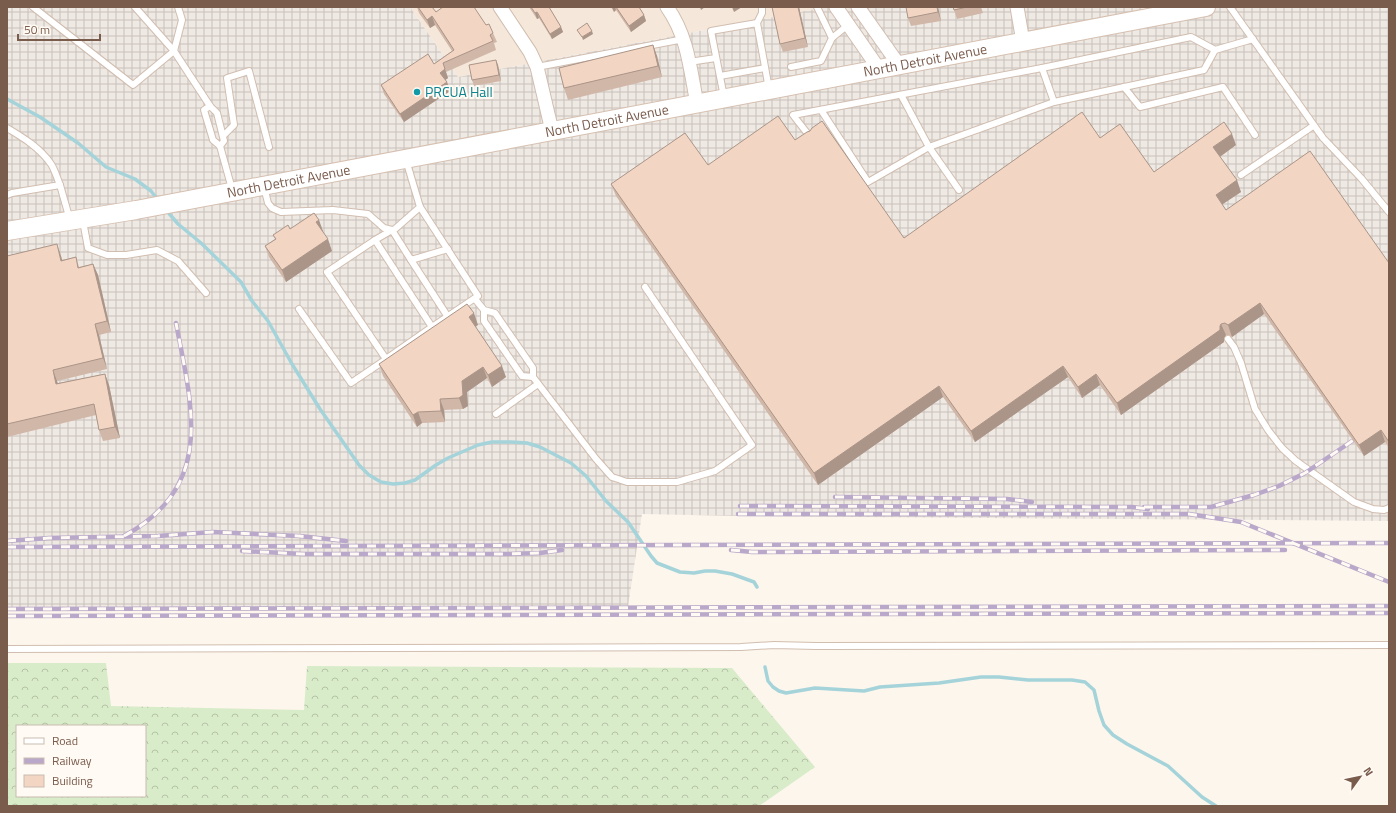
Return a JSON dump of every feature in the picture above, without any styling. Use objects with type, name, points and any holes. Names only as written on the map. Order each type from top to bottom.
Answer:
[{"type":"main road","name":"North Detroit Avenue","points":[[7,231],[136,210],[770,90],[808,73],[879,69],[1206,7]]},
{"type":"street","points":[[500,7],[530,52],[536,67],[552,131]]},
{"type":"street","points":[[667,7],[675,18],[684,39],[697,104]]},
{"type":"street","points":[[836,7],[879,69]]},
{"type":"street","points":[[858,7],[899,65]]},
{"type":"street","points":[[1017,7],[1023,42]]},
{"type":"lane","points":[[33,7],[133,85],[174,51],[182,20],[178,7]]},
{"type":"lane","points":[[762,7],[762,13],[757,23],[770,90]]},
{"type":"lane","points":[[817,7],[832,38]]},
{"type":"lane","points":[[1230,7],[1313,126],[1389,212]]},
{"type":"lane","points":[[137,8],[174,51],[210,106],[218,113],[224,141],[220,146]]},
{"type":"lane","points":[[724,98],[711,31],[757,23]]},
{"type":"lane","points":[[791,67],[808,73],[821,61],[832,38],[848,25]]},
{"type":"lane","points":[[812,139],[793,115],[1042,68],[1191,37],[1215,50]]},
{"type":"lane","points":[[536,67],[684,39]]},
{"type":"lane","points":[[821,110],[868,182],[929,147],[1054,102],[1204,70],[1215,50],[1252,39]]},
{"type":"lane","points":[[689,62],[716,58]]},
{"type":"lane","points":[[720,76],[765,68]]},
{"type":"lane","points":[[1042,68],[1054,102]]},
{"type":"lane","points":[[223,136],[234,125],[227,78],[248,72],[268,147]]},
{"type":"lane","points":[[1124,87],[1140,107],[1223,87],[1255,135]]},
{"type":"lane","points":[[901,95],[929,147],[959,190]]},
{"type":"lane","points":[[210,106],[204,110],[213,140],[220,146],[233,192]]},
{"type":"lane","points":[[1241,175],[1313,126]]},
{"type":"lane","points":[[7,128],[27,140],[52,165],[88,248],[107,255],[126,255],[157,250],[178,261],[206,293]]},
{"type":"lane","points":[[299,309],[351,383],[478,296],[420,207],[406,159]]},
{"type":"lane","points":[[7,195],[60,185]]},
{"type":"lane","points":[[263,186],[268,202],[272,208],[281,212],[333,210],[368,214],[384,228],[392,230],[448,317]]},
{"type":"lane","points":[[386,359],[327,272],[375,240],[392,230],[395,230],[420,207]]},
{"type":"lane","points":[[375,240],[432,327]]},
{"type":"lane","points":[[411,260],[448,249]]},
{"type":"lane","points":[[475,299],[484,310],[495,313],[533,368],[533,377],[538,384],[596,459],[612,476],[627,482],[677,482],[715,471],[752,445],[645,287]]},
{"type":"lane","points":[[484,310],[484,321],[522,376],[533,377]]},
{"type":"lane","points":[[1228,339],[1241,363],[1255,409],[1268,430],[1282,448],[1296,461],[1354,502],[1373,509],[1384,510],[1389,508]]},
{"type":"lane","points":[[496,414],[538,384]]},
{"type":"lane","points":[[7,650],[740,647],[774,645],[1389,645]]},
{"type":"shaded area","points":[[7,7],[410,7],[458,77],[826,7],[1142,7],[1143,9],[1156,7],[1389,7],[1389,521],[642,514],[628,607],[7,609]]},
{"type":"shaded area","points":[[410,7],[826,7],[458,77]]},
{"type":"green space","points":[[7,663],[106,663],[111,706],[304,710],[307,666],[732,668],[815,767],[759,806],[7,806]]},
{"type":"building","points":[[418,7],[432,7],[436,12],[443,7],[474,7],[486,25],[489,24],[493,33],[490,35],[493,41],[443,63],[445,69],[440,73],[447,82],[400,114],[381,85],[428,54],[434,64],[454,50],[432,16],[427,20]]},
{"type":"building","points":[[531,7],[549,7],[561,27],[550,34],[537,12],[535,13]]},
{"type":"building","points":[[616,7],[639,7],[644,15],[629,26]]},
{"type":"building","points":[[772,7],[798,7],[805,38],[780,44]]},
{"type":"building","points":[[906,7],[937,7],[938,12],[908,18]]},
{"type":"building","points":[[953,7],[967,7],[954,10]]},
{"type":"building","points":[[587,23],[592,31],[582,37],[577,30]]},
{"type":"building","points":[[653,45],[658,66],[564,88],[559,68]]},
{"type":"building","points":[[496,60],[499,75],[472,80],[469,65]]},
{"type":"building","points":[[1082,112],[1100,138],[1120,124],[1154,172],[1224,122],[1232,134],[1213,147],[1237,180],[1216,195],[1226,210],[1310,151],[1389,263],[1389,442],[1381,430],[1359,445],[1260,303],[1228,325],[1225,323],[1221,324],[1220,330],[1117,403],[1096,374],[1078,387],[1063,366],[971,431],[939,386],[814,473],[611,184],[685,133],[708,165],[778,116],[795,140],[810,131],[822,121],[904,238]]},
{"type":"building","points":[[314,213],[319,220],[316,222],[328,239],[282,270],[265,246],[276,239],[273,235],[288,225],[290,229]]},
{"type":"building","points":[[57,244],[61,261],[76,257],[78,268],[93,264],[107,321],[95,324],[103,358],[53,370],[56,384],[105,374],[115,427],[99,430],[94,404],[7,424],[7,256]]},
{"type":"building","points":[[467,304],[474,313],[469,317],[502,366],[488,375],[483,367],[462,381],[463,395],[459,398],[440,399],[441,411],[418,412],[413,415],[379,364]]},
{"type":"waterway","points":[[7,99],[40,117],[78,143],[106,167],[135,179],[151,191],[158,200]]},
{"type":"waterway","points":[[167,211],[178,224],[201,243],[241,282],[252,301],[268,321],[292,364],[320,409],[359,465],[369,475],[381,482],[393,484],[405,483],[415,480],[448,458],[478,445],[492,442],[527,443],[540,447],[571,463],[586,476],[606,501],[628,522],[657,563],[680,572],[694,573],[715,571],[732,574],[754,582],[757,587]]},
{"type":"waterway","points":[[765,667],[768,681],[773,687],[786,693],[815,688],[864,691],[880,687],[939,683],[981,677],[1028,680],[1072,680],[1085,682],[1094,690],[1104,725],[1113,735],[1168,766],[1202,797],[1216,806]]},
{"type":"railway","points":[[124,536],[153,516],[173,493],[185,469],[190,442],[191,414],[188,385],[176,323]]},
{"type":"railway","points":[[1144,507],[1211,507],[1254,495],[1279,486],[1305,473],[1361,435]]},
{"type":"railway","points":[[835,497],[1007,499],[1032,502]]},
{"type":"railway","points":[[740,506],[1132,507],[1148,509]]},
{"type":"railway","points":[[738,514],[1189,514],[1241,522],[1389,582]]},
{"type":"railway","points":[[7,541],[49,538],[158,536],[213,532],[299,536],[346,541]]},
{"type":"railway","points":[[7,547],[1389,543]]},
{"type":"railway","points":[[242,551],[303,554],[507,554],[540,553],[562,550]]},
{"type":"railway","points":[[731,550],[752,552],[1285,550]]},
{"type":"railway","points":[[7,609],[1389,606]]},
{"type":"railway","points":[[7,616],[1389,613]]},
{"type":"place","name":"PRCUA Hall","points":[[417,92]]}]
